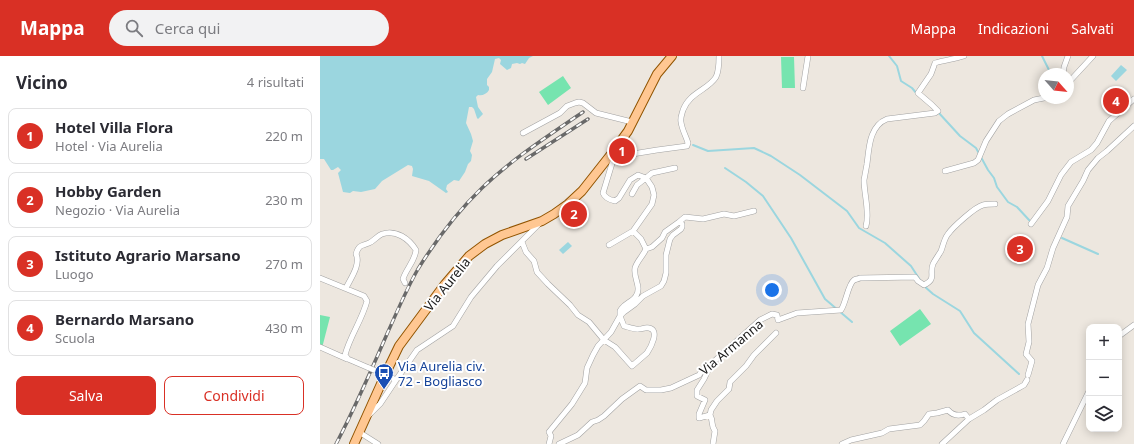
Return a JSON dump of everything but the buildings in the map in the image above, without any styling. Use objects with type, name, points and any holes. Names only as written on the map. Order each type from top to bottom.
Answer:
[{"type":"main road","name":"Via Aurelia","points":[[354,444],[383,374],[399,346],[434,299],[469,256],[484,244],[502,235],[542,221],[564,207],[578,195],[613,155],[628,131],[657,74],[672,56]]},
{"type":"street","points":[[609,245],[633,231],[652,204],[654,195],[652,187],[646,178],[638,175],[630,180],[619,198],[615,201],[604,196],[603,193],[613,155],[687,146],[688,143],[682,130],[680,120],[682,112],[685,105],[694,95],[715,78],[719,67],[719,56]]},
{"type":"street","points":[[803,88],[808,56]]},
{"type":"street","points":[[866,226],[867,216],[864,180],[869,145],[874,132],[883,121],[887,119],[935,113],[938,111],[918,94],[931,74],[935,63],[964,56]]},
{"type":"street","points":[[1064,68],[1068,56]]},
{"type":"street","points":[[1074,77],[1093,56]]},
{"type":"street","points":[[946,171],[969,165],[978,160],[986,141],[998,121],[1008,114],[1038,99]]},
{"type":"street","points":[[1031,224],[1048,201],[1061,175],[1071,162],[1091,150],[1097,143],[1109,121],[1134,99]]},
{"type":"street","points":[[523,134],[560,113],[574,102],[583,103],[596,113],[632,122]]},
{"type":"street","points":[[942,444],[969,419],[997,400],[1024,385],[1028,377],[1032,361],[1026,354],[1029,342],[1028,324],[1032,305],[1038,285],[1047,268],[1052,248],[1067,217],[1068,206],[1088,170],[1098,158],[1134,126]]},
{"type":"street","points":[[632,194],[637,185],[652,173],[675,168]]},
{"type":"street","name":"Via Armanna","points":[[560,444],[578,434],[592,422],[604,416],[622,399],[640,386],[646,390],[662,390],[693,379],[760,320],[772,314],[777,315],[778,320],[797,313],[841,310],[851,283],[860,278],[915,277],[924,285],[932,279],[932,266],[948,234],[955,226],[984,204],[995,204]]},
{"type":"street","points":[[522,242],[526,252],[534,261],[537,272],[578,315],[589,322],[604,340],[615,347],[632,366],[647,353],[654,338],[654,331],[651,328],[647,327],[640,330],[624,326],[620,316],[620,311],[622,308],[627,302],[634,299],[638,292],[635,272],[636,267],[646,249],[652,247],[662,238],[665,232],[685,217],[703,219],[724,214],[734,216],[754,210]]},
{"type":"street","points":[[364,420],[380,404],[417,350],[453,326],[471,297],[497,266],[542,221]]},
{"type":"street","points":[[549,444],[551,436],[549,432],[572,404],[586,383],[587,368],[593,355],[611,332],[620,316],[643,296],[661,286],[664,281],[666,273],[666,255],[670,239],[673,234],[681,229],[682,224],[679,222]]},
{"type":"street","points":[[633,231],[641,239],[646,249]]},
{"type":"street","points":[[346,288],[357,265],[357,249],[362,244],[369,243],[381,234],[388,233],[403,236],[413,245],[416,250],[416,256],[403,279],[405,283]]},
{"type":"street","points":[[320,278],[364,296],[367,301],[365,309],[347,347],[345,355],[348,359]]},
{"type":"street","points":[[1122,334],[1134,325]]},
{"type":"street","points":[[713,444],[715,431],[712,427],[712,419],[710,415],[711,410],[728,389],[730,382],[746,366],[754,355],[776,334]]},
{"type":"street","points":[[320,347],[396,380]]},
{"type":"street","points":[[710,365],[697,390],[697,396],[705,400],[699,414],[699,418],[710,415]]},
{"type":"street","points":[[1063,444],[1087,396]]},
{"type":"street","points":[[842,444],[901,426],[920,425],[929,414],[948,410],[949,412],[958,416],[965,414],[969,419]]},
{"type":"street","points":[[359,432],[378,444]]},
{"type":"green space","points":[[781,57],[794,57],[795,88],[782,88]]},
{"type":"green space","points":[[563,76],[571,88],[548,105],[539,92]]},
{"type":"green space","points":[[920,309],[931,324],[900,346],[890,331]]},
{"type":"green space","points":[[320,315],[330,317],[322,348],[320,346]]},
{"type":"water","points":[[320,56],[533,56],[529,58],[525,64],[512,64],[511,68],[507,70],[500,64],[501,60],[499,58],[495,59],[492,72],[487,79],[489,90],[486,94],[478,95],[476,97],[478,107],[483,114],[478,119],[474,109],[469,107],[466,123],[473,141],[470,151],[472,155],[471,161],[459,181],[454,180],[447,185],[446,189],[448,192],[446,193],[429,181],[412,176],[412,166],[408,165],[382,181],[375,189],[361,192],[353,191],[350,193],[343,192],[338,173],[341,170],[338,167],[331,170],[324,159],[320,159]]},
{"type":"water","points":[[1121,65],[1127,70],[1116,81],[1111,76]]},
{"type":"water","points":[[568,242],[572,246],[563,254],[559,250]]},
{"type":"waterway","points":[[889,56],[897,66],[901,81],[912,88],[917,94]]},
{"type":"waterway","points":[[1042,56],[1048,68]]},
{"type":"waterway","points":[[938,112],[960,136],[976,148],[994,178],[997,187],[1008,202],[1017,207],[1030,221]]},
{"type":"waterway","points":[[693,145],[708,151],[754,148],[771,156],[800,175],[847,211],[859,228],[885,243],[911,266],[920,280]]},
{"type":"waterway","points":[[725,168],[763,196],[791,238],[825,299],[852,322]]},
{"type":"waterway","points":[[1062,238],[1098,254]]},
{"type":"waterway","points":[[924,286],[933,294],[960,311],[974,333],[1019,374]]},
{"type":"railway","points":[[336,444],[363,389],[398,309],[418,269],[432,247],[464,207],[494,177],[531,148],[583,112]]},
{"type":"railway","points":[[526,159],[588,119]]},
{"type":"place","name":"Bernardo Marsano","points":[[1116,101]]},
{"type":"place","name":"Hotel Villa Flora","points":[[622,151]]},
{"type":"place","name":"Hobby Garden","points":[[574,214]]},
{"type":"place","name":"Istituto Agrario Marsano","points":[[1020,249]]},
{"type":"place","name":"Via Aurelia civ. 72 - Bogliasco","points":[[384,390]]}]
